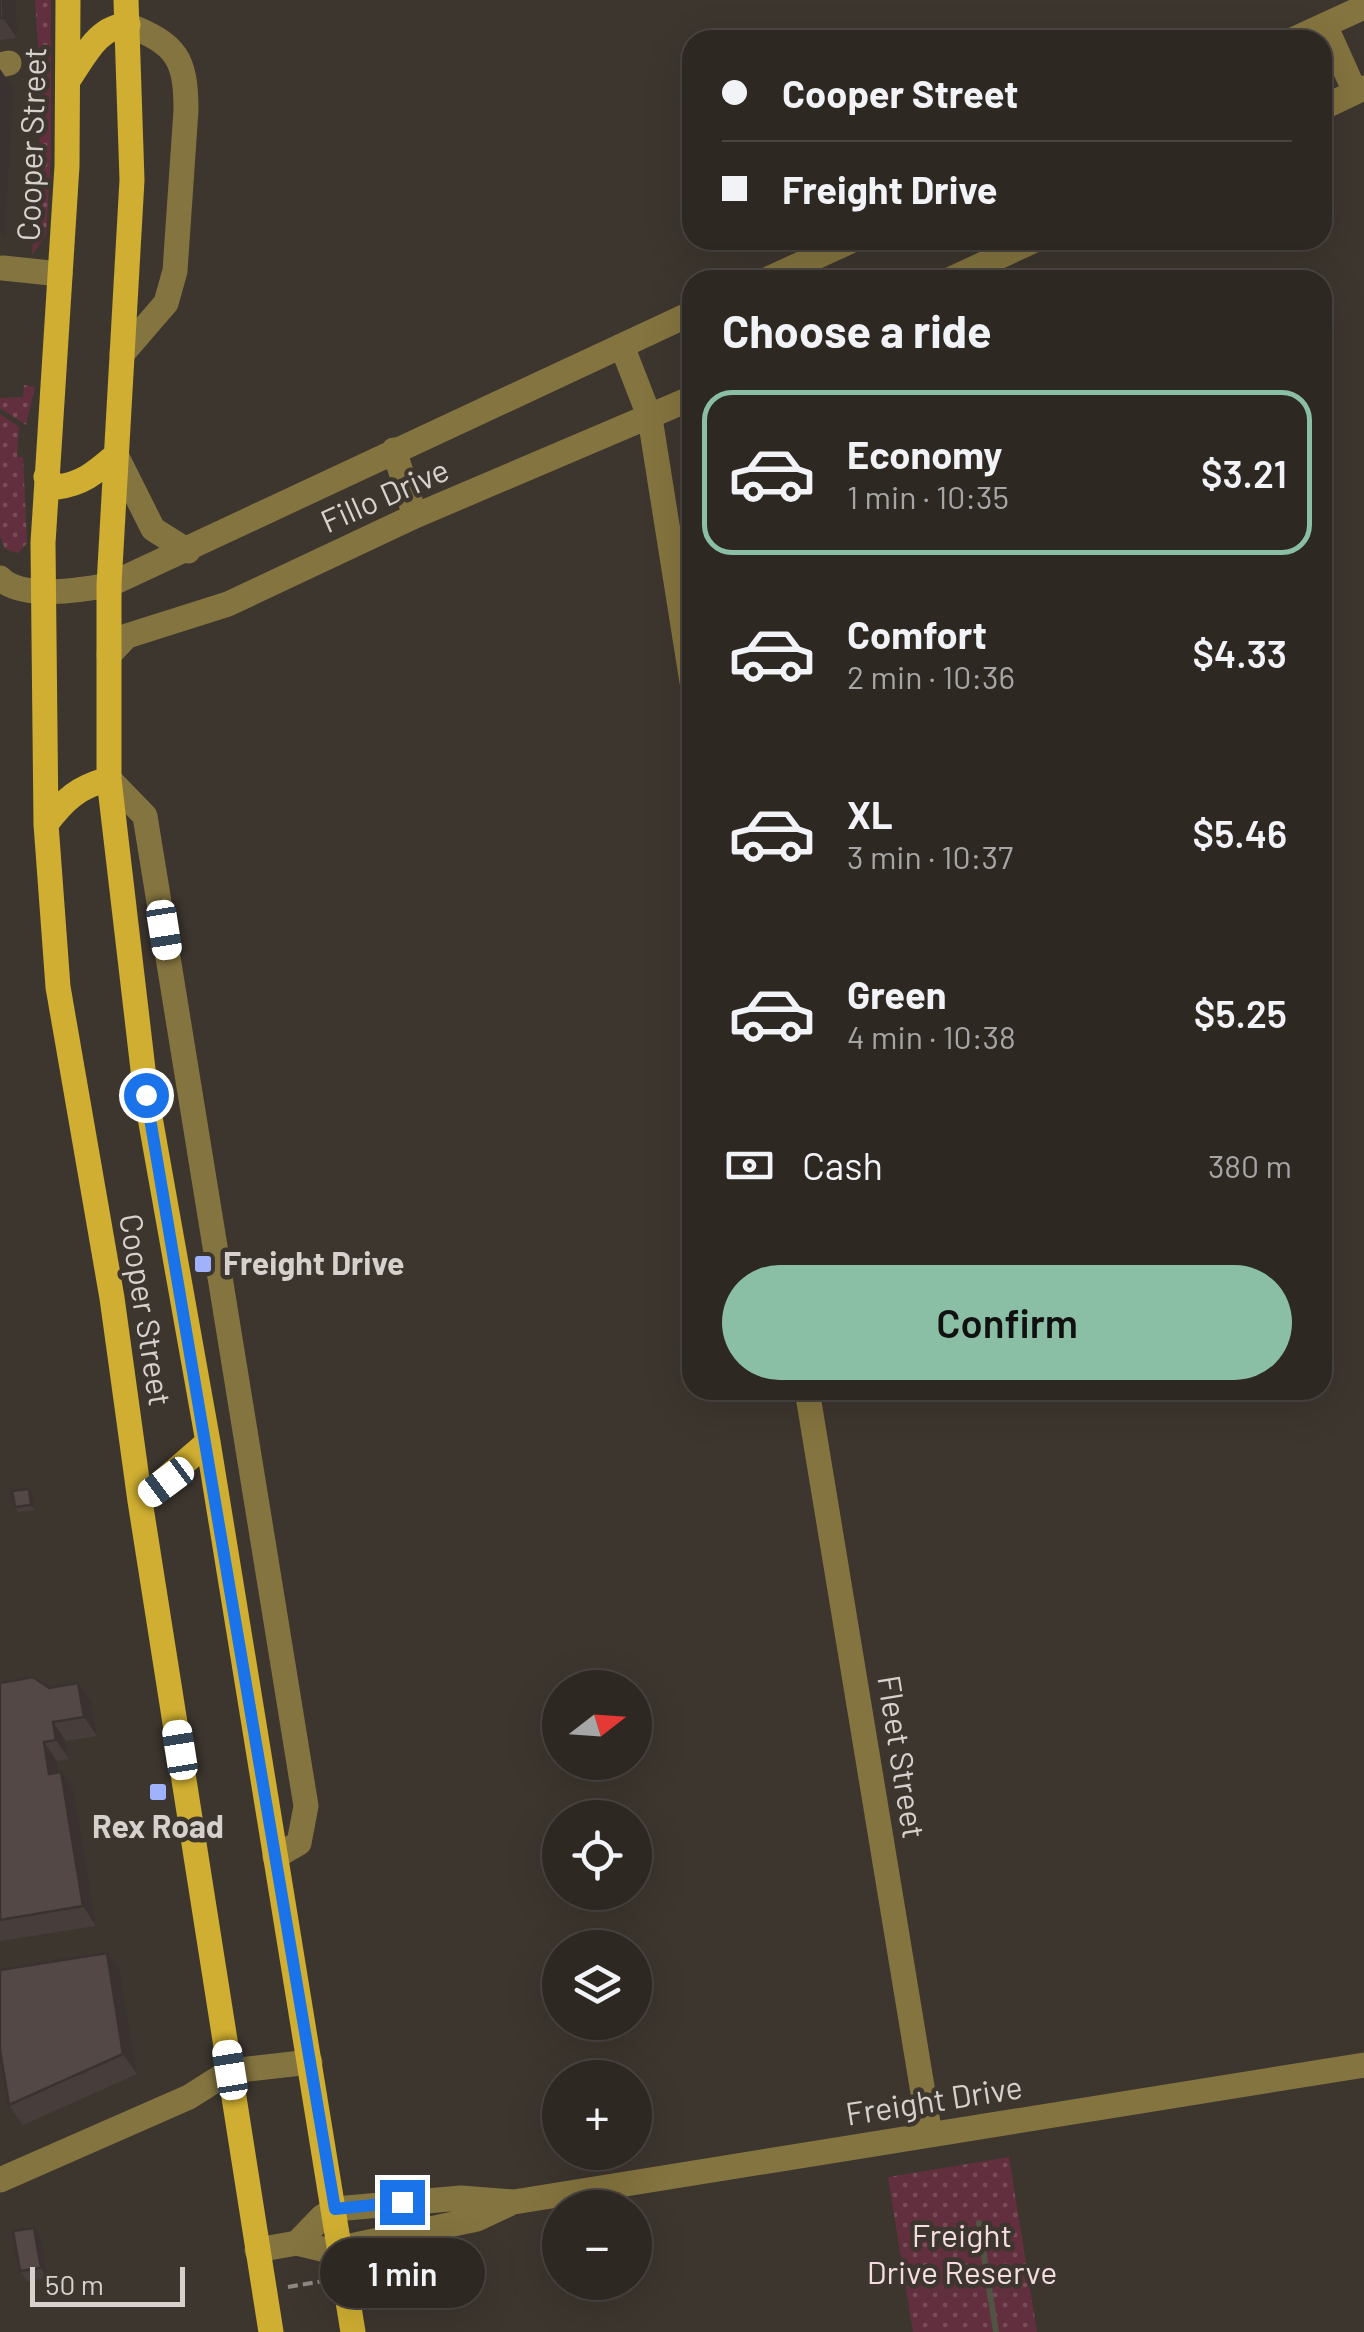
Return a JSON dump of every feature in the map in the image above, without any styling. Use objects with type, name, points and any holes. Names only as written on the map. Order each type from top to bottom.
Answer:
[{"type":"main road","name":"Cooper Street","points":[[68,0],[68,166],[46,477],[44,590],[46,824],[58,986],[112,1298],[140,1501],[271,2332]]},
{"type":"main road","name":"Cooper Street","points":[[127,13],[132,180],[109,585],[109,779],[146,1095],[208,1442],[353,2332]]},
{"type":"main road","points":[[69,79],[99,36],[116,26],[127,13]]},
{"type":"main road","points":[[46,477],[56,486],[73,485],[90,478],[116,455]]},
{"type":"main road","points":[[46,824],[68,796],[84,785],[109,779]]},
{"type":"main road","points":[[140,1501],[208,1442]]},
{"type":"street","points":[[1314,30],[1364,7]]},
{"type":"street","points":[[122,354],[166,304],[175,271],[186,110],[182,65],[173,50],[127,13]]},
{"type":"street","points":[[1325,25],[1328,30]]},
{"type":"street","points":[[1332,38],[1360,90],[1332,103]]},
{"type":"street","points":[[807,270],[838,250]]},
{"type":"street","points":[[971,270],[1014,250]]},
{"type":"street","points":[[3,268],[60,274]]},
{"type":"street","name":"Fillo Drive","points":[[109,585],[682,318]]},
{"type":"street","points":[[622,346],[650,418],[682,619]]},
{"type":"street","name":"Fillo Drive","points":[[110,655],[126,636],[228,604],[415,516],[682,403]]},
{"type":"street","points":[[394,450],[415,516]]},
{"type":"street","points":[[116,455],[154,529],[188,550]]},
{"type":"street","points":[[0,578],[20,589],[78,591],[109,585]]},
{"type":"street","points":[[109,779],[145,816],[306,1806],[299,1843],[275,1857]]},
{"type":"street","name":"Fleet Street","points":[[809,1400],[930,2135]]},
{"type":"street","points":[[0,2180],[189,2098],[230,2070],[310,2062]]},
{"type":"street","name":"Freight Drive","points":[[335,2209],[461,2198],[514,2202],[1364,2064]]},
{"type":"street","name":"Freight Drive","points":[[258,2250],[298,2242],[326,2250],[341,2248],[477,2219],[514,2202]]},
{"type":"street","points":[[298,2242],[335,2209]]},
{"type":"path","points":[[288,2287],[322,2281]]},
{"type":"green space","points":[[35,0],[51,0],[51,154],[46,235],[32,255],[42,99]]},
{"type":"green space","points":[[24,385],[35,387],[26,425],[0,408],[0,398],[23,397]]},
{"type":"green space","points":[[0,414],[19,427],[17,457],[23,457],[27,543],[18,553],[5,549],[0,536]]},
{"type":"green space","name":"Freight Drive Reserve","points":[[1009,2157],[1037,2332],[913,2332],[888,2177]]},
{"type":"building","points":[[29,1489],[31,1505],[15,1507],[12,1491]]},
{"type":"building","points":[[33,1677],[49,1688],[78,1683],[84,1717],[53,1722],[56,1740],[44,1742],[49,1774],[61,1772],[83,1906],[0,1920],[0,1683]]},
{"type":"building","points":[[107,1953],[123,2054],[9,2105],[0,2050],[0,1970]]},
{"type":"building","points":[[34,2228],[41,2268],[20,2271],[13,2231]]},
{"type":"waterway","points":[[979,2223],[996,2332]]},
{"type":"place","name":"Freight Drive","points":[[203,1264]]},
{"type":"place","name":"Rex Road","points":[[158,1792]]},
{"type":"route","points":[[146,1095],[208,1442],[335,2209],[402,2202]]}]
